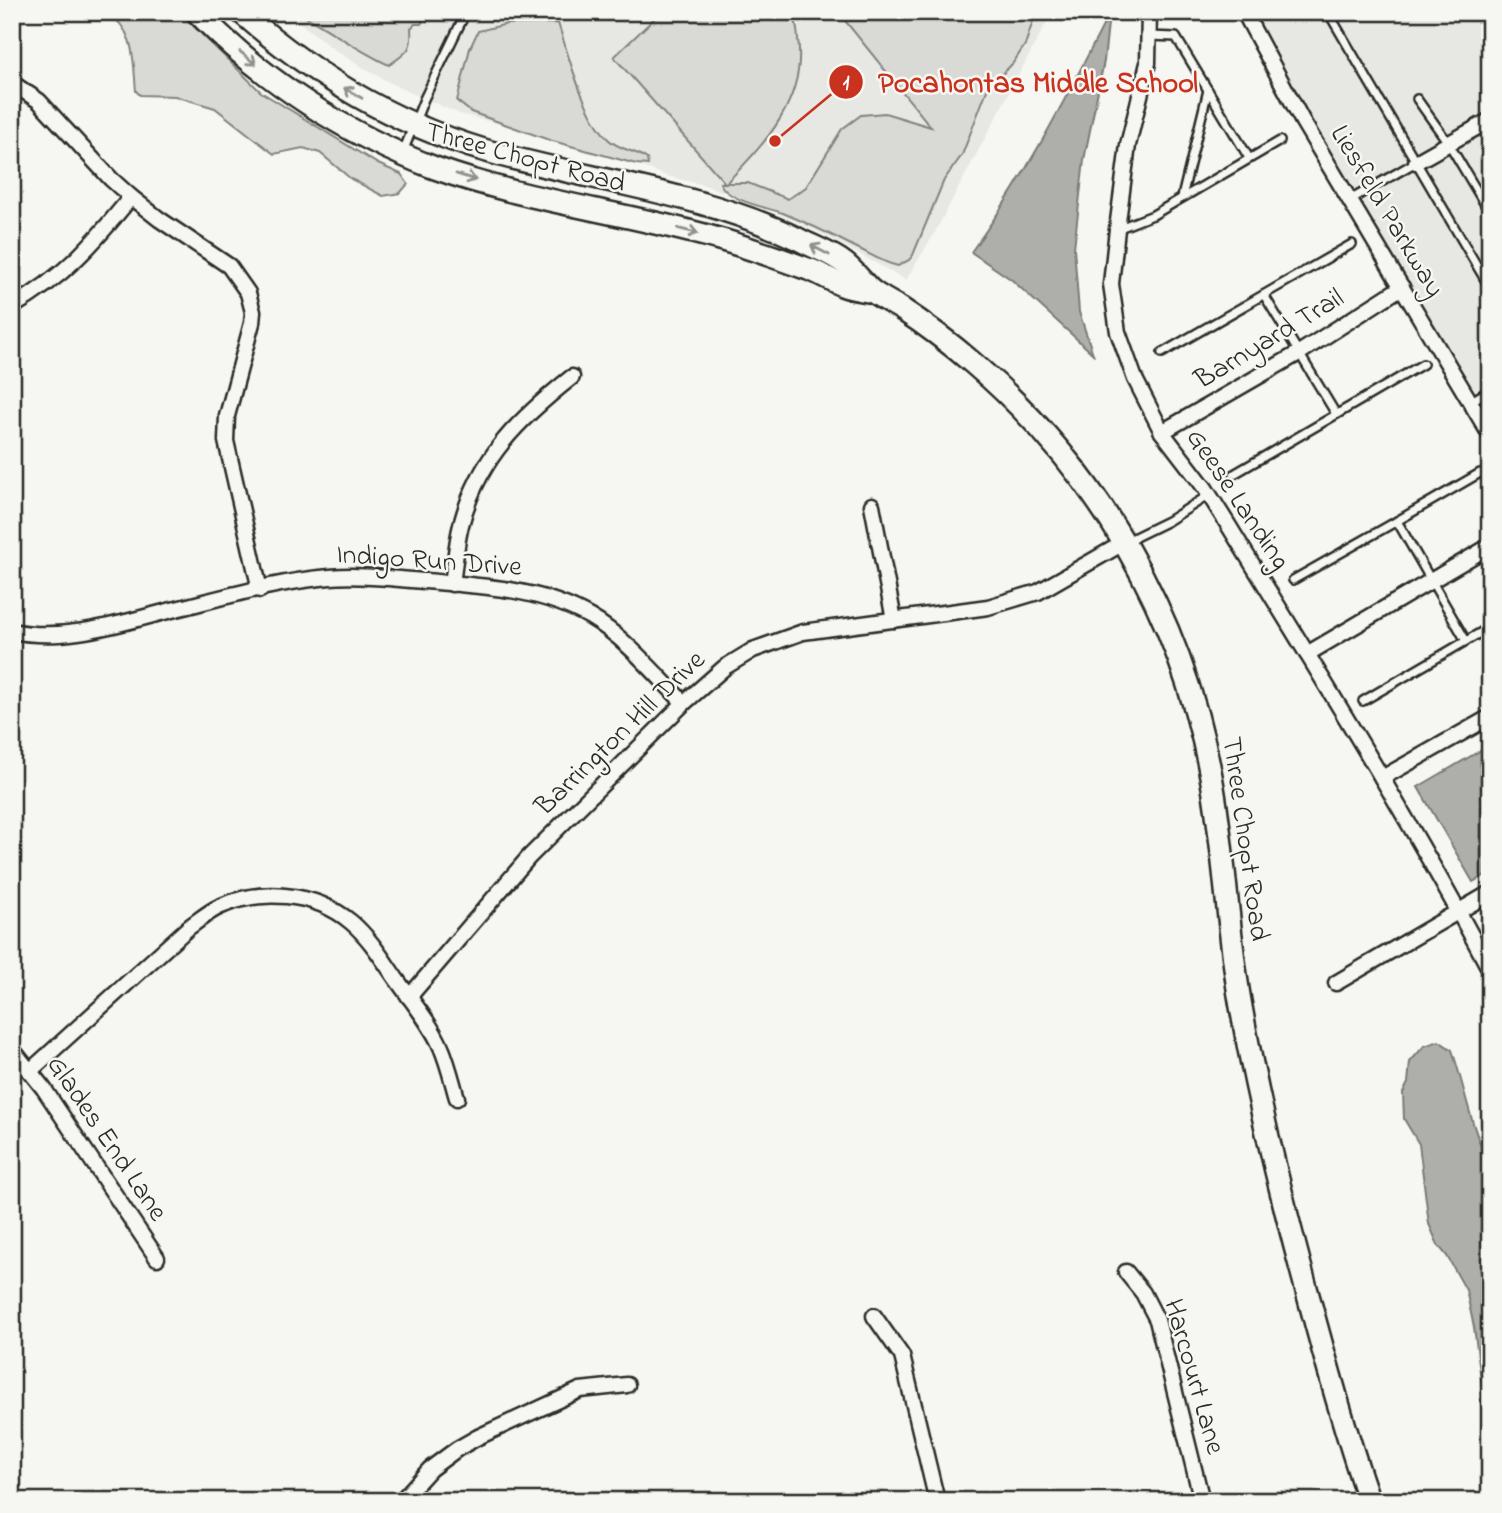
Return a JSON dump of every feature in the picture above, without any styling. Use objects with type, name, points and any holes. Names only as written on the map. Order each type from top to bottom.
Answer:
[{"type":"main road","name":"Three Chopt Road","points":[[197,12],[237,50],[281,85],[330,117],[435,168],[505,189],[736,243],[811,270],[844,286],[873,292]]},
{"type":"main road","name":"Three Chopt Road","points":[[241,12],[320,73],[413,125],[499,155],[648,189],[727,211],[783,232],[835,258],[845,264],[873,292],[932,330],[970,360],[1014,401],[1062,453],[1092,492],[1125,542],[1168,628],[1191,691],[1217,812],[1237,988],[1255,1080],[1328,1368],[1369,1501]]},
{"type":"street","name":"Geese Landing","points":[[1149,12],[1148,63],[1128,145],[1116,229],[1111,284],[1118,332],[1135,379],[1162,432],[1209,495],[1307,654],[1382,778],[1490,970]]},
{"type":"street","name":"Liesfeld Parkway","points":[[1244,12],[1303,122],[1490,435]]},
{"type":"street","points":[[12,83],[38,101],[131,197],[229,266],[238,276],[251,302],[252,323],[227,416],[226,441],[260,590]]},
{"type":"street","points":[[1416,162],[1490,120]]},
{"type":"street","points":[[12,307],[53,281],[83,254],[131,197]]},
{"type":"street","name":"Barnyard Trail","points":[[1162,432],[1299,353],[1402,288]]},
{"type":"street","points":[[452,584],[461,525],[472,492],[489,458],[524,416],[572,377]]},
{"type":"street","points":[[872,505],[894,620]]},
{"type":"street","name":"Barrington Hill Drive","points":[[409,997],[529,857],[684,703],[725,667],[753,650],[803,632],[988,607],[1038,592],[1125,542]]},
{"type":"street","points":[[1307,654],[1490,546]]},
{"type":"street","name":"Indigo Run Drive","points":[[12,631],[40,636],[84,630],[330,577],[369,576],[452,584],[530,593],[567,605],[607,628],[684,703]]},
{"type":"street","points":[[1382,778],[1490,717]]},
{"type":"street","points":[[1336,983],[1490,893]]},
{"type":"street","points":[[30,1071],[188,928],[220,907],[246,899],[261,896],[295,897],[335,912],[349,920],[368,938],[441,1046],[457,1098]]},
{"type":"street","name":"Glades End Lane","points":[[12,1049],[30,1071],[157,1258]]},
{"type":"street","name":"Harcourt Lane","points":[[1126,1272],[1143,1293],[1157,1320],[1202,1501]]},
{"type":"street","points":[[874,1316],[902,1356],[937,1501]]},
{"type":"street","points":[[401,1501],[430,1469],[478,1437],[580,1390],[627,1385]]},
{"type":"lane","points":[[402,154],[466,12]]},
{"type":"lane","points":[[1328,12],[1490,288]]},
{"type":"lane","points":[[1148,36],[1176,37],[1250,158]]},
{"type":"lane","points":[[1182,197],[1208,90]]},
{"type":"lane","points":[[1417,99],[1449,144],[1490,213]]},
{"type":"lane","points":[[1116,229],[1153,215],[1280,141]]},
{"type":"lane","points":[[1350,200],[1416,162]]},
{"type":"lane","points":[[1162,353],[1352,244]]},
{"type":"lane","points":[[1264,295],[1336,414]]},
{"type":"lane","points":[[1234,474],[1423,364]]},
{"type":"lane","points":[[1470,402],[1490,390]]},
{"type":"lane","points":[[1293,580],[1480,473]]},
{"type":"lane","points":[[1125,542],[1168,521],[1209,495]]},
{"type":"lane","points":[[1397,521],[1466,641]]},
{"type":"lane","points":[[1363,701],[1490,627]]},
{"type":"shaded area","points":[[106,12],[179,12],[261,92],[378,164],[401,174],[408,184],[400,193],[383,196],[351,179],[320,153],[303,148],[274,154],[215,108],[175,96],[140,95],[136,91],[128,37],[116,19]]},
{"type":"shaded area","points":[[286,12],[1052,12],[934,234],[906,280],[823,234],[762,206],[704,185],[667,176],[590,147],[460,114],[400,88],[365,69],[335,50]]},
{"type":"shaded area","points":[[297,12],[427,14],[421,24],[415,24],[411,28],[411,42],[407,51],[389,65]]},
{"type":"shaded area","points":[[661,12],[792,12],[796,25],[799,61],[789,100],[768,136],[726,183],[748,183],[788,199],[806,187],[842,129],[861,115],[885,113],[931,127],[838,12],[1036,12],[1025,45],[1013,63],[987,90],[962,155],[944,180],[913,255],[898,266],[783,213],[738,199],[724,189],[720,183],[725,183],[614,57]]},
{"type":"shaded area","points":[[1249,12],[1490,12],[1490,435],[1303,122]]},
{"type":"shaded area","points":[[1109,14],[1104,61],[1084,160],[1074,248],[1079,312],[1093,354],[1012,280],[971,252],[1028,165]]},
{"type":"shaded area","points":[[558,23],[584,100],[599,128],[612,143],[647,159],[648,165],[549,140],[471,112],[457,101],[470,48],[478,31],[507,24]]},
{"type":"shaded area","points":[[1490,745],[1490,873],[1473,882],[1418,787]]},
{"type":"shaded area","points":[[1439,1041],[1452,1050],[1473,1123],[1490,1165],[1490,1463],[1482,1429],[1482,1386],[1466,1290],[1438,1245],[1429,1224],[1419,1144],[1404,1119],[1403,1093],[1408,1083],[1410,1062],[1424,1046]]},
{"type":"place","name":"Pocahontas Middle School","points":[[775,141]]}]
